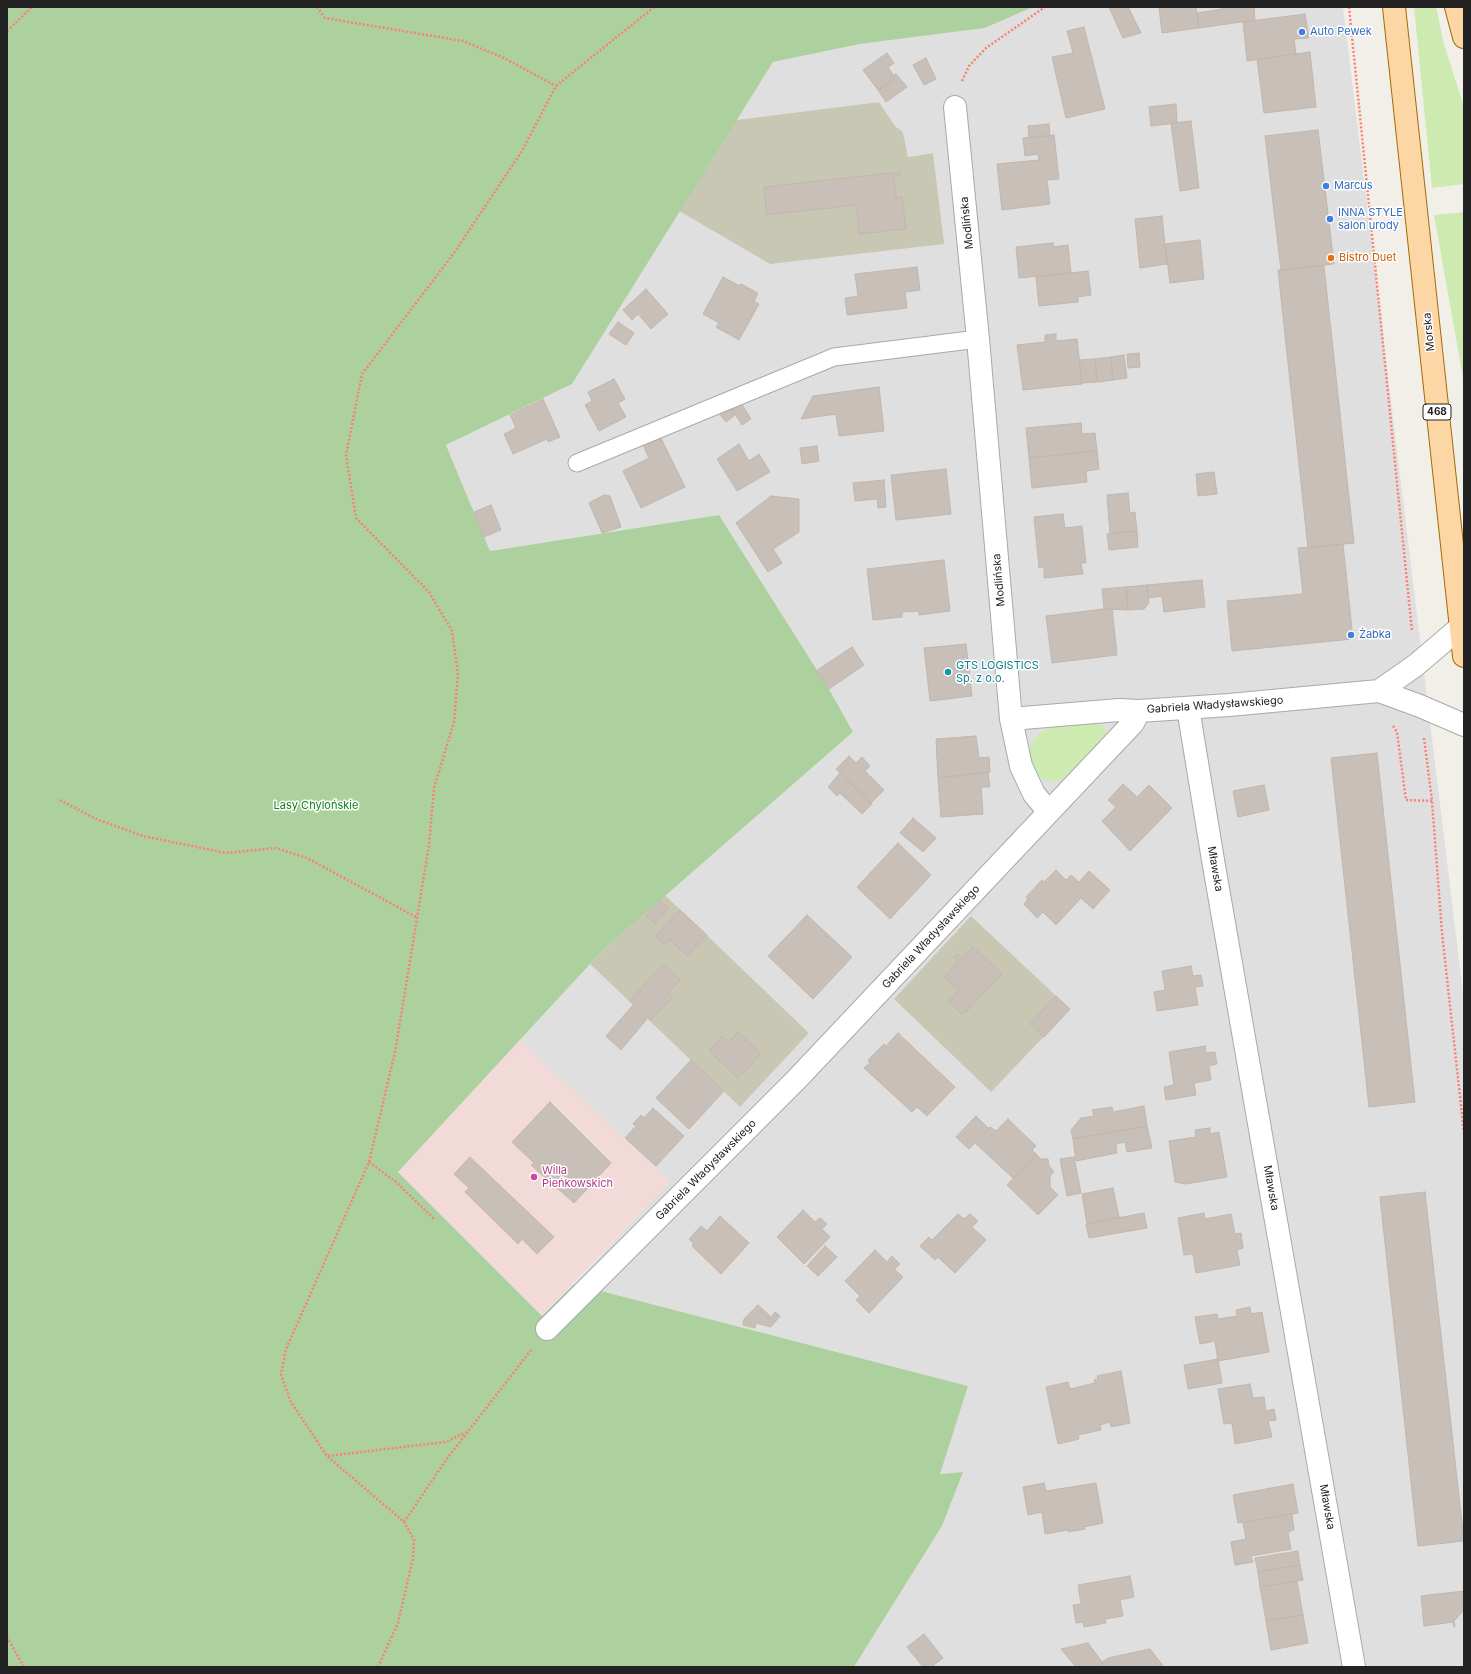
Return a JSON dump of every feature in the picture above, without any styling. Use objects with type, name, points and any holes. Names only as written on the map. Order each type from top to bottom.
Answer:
[{"type":"main road","name":"Morska","points":[[1394,7],[1462,625],[1464,656]]},
{"type":"main road","points":[[1456,7],[1464,37]]},
{"type":"street","name":"Modlińska","points":[[955,107],[978,339],[1011,719],[1021,766],[1034,794],[1049,812]]},
{"type":"street","points":[[1379,691],[1416,665],[1462,625]]},
{"type":"street","name":"Gabriela Władysławskiego","points":[[547,1329],[796,1080],[1132,723],[1139,710],[1188,708],[1379,691],[1420,706],[1464,726]]},
{"type":"street","name":"Mławska","points":[[1188,708],[1214,866],[1354,1667]]},
{"type":"street","points":[[1011,719],[1119,710],[1139,710]]},
{"type":"lane","points":[[577,462],[834,357],[978,339]]},
{"type":"path","points":[[7,31],[32,7]]},
{"type":"path","points":[[317,7],[325,18],[463,41],[504,58],[556,86]]},
{"type":"path","points":[[378,1667],[398,1623],[413,1558],[414,1540],[404,1522],[327,1456],[291,1402],[281,1375],[286,1349],[369,1162],[396,1052],[416,917],[429,845],[434,788],[454,722],[458,674],[452,631],[429,592],[356,518],[346,455],[362,374],[454,253],[522,151],[556,86],[654,7]]},
{"type":"path","points":[[955,107],[961,84],[970,66],[986,48],[1046,7]]},
{"type":"path","points":[[1349,7],[1369,202]]},
{"type":"path","points":[[1391,724],[1397,732],[1406,800],[1432,801]]},
{"type":"path","points":[[60,800],[96,819],[143,836],[226,853],[276,848],[307,858],[416,917]]},
{"type":"path","points":[[369,1162],[396,1182],[434,1219]]},
{"type":"path","points":[[404,1522],[446,1460],[547,1329]]},
{"type":"path","points":[[327,1456],[445,1442],[468,1431]]},
{"type":"path","points":[[7,1638],[24,1667]]},
{"type":"shaded area","points":[[1033,7],[1343,7],[1464,1001],[1464,1667],[854,1667],[942,1526],[962,1472],[939,1474],[968,1386],[574,1284],[669,1182],[520,1040],[590,964],[740,1107],[809,1033],[665,895],[853,732],[829,689],[719,515],[490,551],[446,445],[572,384],[679,211],[770,264],[933,153],[908,157],[903,132],[895,126],[879,102],[736,120],[773,62],[860,44],[985,28]]},
{"type":"shaded area","points":[[879,102],[895,126],[903,132],[908,157],[933,153],[944,244],[770,264],[679,211],[736,120]]},
{"type":"shaded area","points":[[665,895],[809,1033],[740,1107],[590,964],[604,949]]},
{"type":"shaded area","points":[[971,916],[1070,1009],[991,1092],[894,999]]},
{"type":"shaded area","name":"Willa Pieńkowskich","points":[[520,1040],[670,1182],[542,1316],[398,1172]]},
{"type":"green space","name":"Lasy Chylońskie","points":[[7,7],[1033,7],[985,28],[860,44],[773,62],[572,384],[446,445],[490,551],[719,515],[829,689],[853,732],[604,949],[398,1172],[542,1316],[574,1284],[968,1386],[940,1474],[963,1472],[942,1526],[854,1667],[7,1667]]},
{"type":"green space","points":[[1414,7],[1436,7],[1444,44],[1464,107],[1464,184],[1432,188]]},
{"type":"green space","points":[[1464,212],[1464,383],[1434,215]]},
{"type":"green space","points":[[1090,720],[1105,729],[1107,734],[1101,743],[1063,780],[1051,782],[1040,777],[1033,768],[1030,756],[1031,744],[1039,734],[1052,725]]},
{"type":"building","points":[[1109,7],[1128,7],[1141,33],[1123,38]]},
{"type":"building","points":[[1159,7],[1196,7],[1199,28],[1162,33]]},
{"type":"building","points":[[1222,7],[1254,7],[1255,20],[1199,28],[1197,13],[1223,9]]},
{"type":"building","points":[[1305,14],[1309,38],[1294,39],[1296,54],[1247,61],[1243,22]]},
{"type":"building","points":[[1084,27],[1105,109],[1066,118],[1052,57],[1073,53],[1067,31]]},
{"type":"building","points":[[1310,52],[1316,107],[1264,113],[1257,59]]},
{"type":"building","points":[[887,53],[894,63],[888,67],[895,78],[878,90],[863,70]]},
{"type":"building","points":[[926,58],[936,79],[924,85],[913,65]]},
{"type":"building","points":[[896,74],[907,87],[886,102],[878,90],[895,78],[893,76]]},
{"type":"building","points":[[1176,104],[1177,123],[1151,126],[1149,107]]},
{"type":"building","points":[[1191,121],[1199,188],[1180,191],[1171,123]]},
{"type":"building","points":[[1049,124],[1050,136],[1029,138],[1028,126]]},
{"type":"building","points":[[1318,130],[1334,264],[1281,270],[1265,136]]},
{"type":"building","points":[[1054,135],[1059,179],[1047,180],[1050,204],[1002,210],[997,164],[1039,160],[1038,154],[1025,156],[1023,138]]},
{"type":"building","points":[[900,172],[900,175],[894,175],[896,197],[902,197],[906,229],[859,234],[856,205],[767,215],[764,187]]},
{"type":"building","points":[[1162,216],[1167,264],[1140,268],[1135,219]]},
{"type":"building","points":[[1200,240],[1204,279],[1170,283],[1165,244]]},
{"type":"building","points":[[1053,243],[1053,247],[1068,245],[1071,273],[1019,278],[1016,247]]},
{"type":"building","points":[[1324,266],[1354,543],[1308,548],[1278,270]]},
{"type":"building","points":[[917,267],[920,290],[905,292],[907,308],[847,315],[845,298],[858,296],[855,274]]},
{"type":"building","points":[[1088,271],[1091,295],[1078,297],[1078,302],[1039,306],[1036,277]]},
{"type":"building","points":[[723,277],[758,293],[754,301],[759,304],[739,340],[716,327],[719,323],[703,314]]},
{"type":"building","points":[[646,289],[668,314],[651,329],[638,314],[632,320],[623,310]]},
{"type":"building","points":[[618,322],[634,333],[626,345],[609,334]]},
{"type":"building","points":[[1056,334],[1056,341],[1077,339],[1082,384],[1023,390],[1017,345],[1045,342],[1045,335]]},
{"type":"building","points":[[1139,353],[1140,367],[1128,368],[1127,354]]},
{"type":"building","points":[[1124,355],[1127,378],[1113,380],[1111,357]]},
{"type":"building","points":[[1111,357],[1113,380],[1098,382],[1095,359]]},
{"type":"building","points":[[1095,359],[1097,382],[1082,383],[1079,360]]},
{"type":"building","points":[[614,379],[625,399],[618,403],[626,417],[599,431],[585,405],[592,401],[588,392]]},
{"type":"building","points":[[879,387],[884,431],[839,436],[836,414],[801,419],[813,396]]},
{"type":"building","points":[[543,399],[560,437],[548,442],[547,439],[513,454],[504,434],[516,428],[510,415]]},
{"type":"building","points":[[741,403],[751,419],[742,425],[732,409]]},
{"type":"building","points":[[732,409],[735,415],[726,422],[718,412]]},
{"type":"building","points":[[1081,423],[1082,434],[1095,433],[1097,451],[1029,458],[1026,428]]},
{"type":"building","points":[[660,436],[685,487],[641,508],[623,471],[649,458],[642,443]]},
{"type":"building","points":[[739,444],[749,461],[759,454],[770,472],[737,491],[717,459]]},
{"type":"building","points":[[817,446],[819,461],[802,464],[800,448]]},
{"type":"building","points":[[1097,451],[1099,469],[1086,471],[1087,482],[1032,488],[1029,458]]},
{"type":"building","points":[[946,469],[951,514],[896,520],[891,475]]},
{"type":"building","points":[[1214,472],[1217,494],[1198,496],[1196,474]]},
{"type":"building","points":[[884,480],[886,507],[878,508],[877,499],[855,501],[853,483]]},
{"type":"building","points":[[1128,493],[1130,513],[1135,512],[1137,531],[1110,534],[1107,495]]},
{"type":"building","points":[[604,495],[610,496],[621,527],[602,533],[589,503]]},
{"type":"building","points":[[771,496],[799,499],[799,532],[773,549],[782,563],[768,572],[736,523]]},
{"type":"building","points":[[491,505],[501,530],[484,537],[474,512]]},
{"type":"building","points":[[1063,514],[1065,528],[1082,526],[1086,563],[1081,563],[1083,574],[1044,578],[1044,567],[1039,568],[1034,517]]},
{"type":"building","points":[[1137,531],[1138,547],[1109,550],[1107,534]]},
{"type":"building","points":[[1343,544],[1353,639],[1232,651],[1227,601],[1303,594],[1298,548]]},
{"type":"building","points":[[944,560],[950,611],[919,615],[919,611],[902,612],[902,617],[873,620],[867,569]]},
{"type":"building","points":[[1202,580],[1205,607],[1164,612],[1162,596],[1149,598],[1147,585]]},
{"type":"building","points":[[1147,585],[1149,603],[1144,609],[1128,610],[1126,587]]},
{"type":"building","points":[[1126,587],[1128,610],[1104,609],[1102,589]]},
{"type":"building","points":[[1112,608],[1117,655],[1052,663],[1046,616]]},
{"type":"building","name":"GTS LOGISTICS Sp. z o.o.","points":[[966,644],[972,696],[930,701],[924,648]]},
{"type":"building","points":[[852,647],[864,665],[829,689],[816,671]]},
{"type":"building","points":[[976,736],[979,758],[989,757],[990,772],[938,778],[936,739]]},
{"type":"building","points":[[1377,753],[1415,1102],[1369,1107],[1331,758]]},
{"type":"building","points":[[849,756],[856,763],[862,757],[870,766],[865,771],[884,790],[871,803],[836,769]]},
{"type":"building","points":[[988,772],[990,787],[981,787],[983,814],[941,817],[938,778]]},
{"type":"building","points":[[840,773],[872,804],[862,814],[840,793],[837,796],[828,787]]},
{"type":"building","points":[[1123,784],[1137,797],[1149,785],[1172,808],[1130,851],[1102,821],[1116,807],[1108,800]]},
{"type":"building","points":[[1264,785],[1269,810],[1238,817],[1233,791]]},
{"type":"building","points":[[913,818],[936,838],[923,852],[900,833]]},
{"type":"building","points":[[898,843],[931,875],[890,919],[857,887]]},
{"type":"building","points":[[1056,870],[1066,880],[1071,875],[1079,882],[1089,871],[1110,890],[1093,909],[1081,898],[1056,925],[1043,912],[1037,918],[1024,904],[1028,899],[1026,897],[1042,880],[1044,882]]},
{"type":"building","points":[[660,901],[668,908],[655,924],[646,916]]},
{"type":"building","points":[[680,910],[707,935],[687,956],[669,939],[664,945],[655,936]]},
{"type":"building","points":[[807,915],[852,957],[813,999],[768,956]]},
{"type":"building","points":[[973,947],[1002,974],[963,1015],[948,1002],[958,991],[944,977],[958,962],[954,958],[958,953],[962,958]]},
{"type":"building","points":[[664,964],[680,980],[668,993],[673,997],[651,1020],[630,1000]]},
{"type":"building","points":[[1191,966],[1193,976],[1201,975],[1203,986],[1195,987],[1198,1005],[1157,1011],[1154,992],[1165,990],[1162,971]]},
{"type":"building","points":[[1056,996],[1070,1009],[1044,1037],[1030,1024]]},
{"type":"building","points":[[633,1005],[647,1019],[621,1050],[606,1036]]},
{"type":"building","points":[[738,1032],[761,1054],[738,1078],[709,1051],[722,1036],[729,1042]]},
{"type":"building","points":[[898,1033],[955,1087],[927,1116],[917,1107],[912,1112],[864,1068],[870,1063],[868,1060],[884,1044],[886,1046]]},
{"type":"building","points":[[1205,1046],[1206,1053],[1215,1052],[1217,1064],[1209,1066],[1211,1080],[1194,1083],[1196,1095],[1166,1100],[1164,1087],[1174,1085],[1169,1052]]},
{"type":"building","points":[[691,1060],[724,1091],[689,1129],[656,1098]]},
{"type":"building","points":[[550,1102],[611,1163],[574,1203],[531,1165],[534,1163],[512,1142]]},
{"type":"building","points":[[1144,1106],[1147,1126],[1073,1139],[1071,1130],[1081,1118],[1094,1116],[1092,1110],[1112,1107],[1113,1112]]},
{"type":"building","points":[[653,1108],[684,1136],[656,1166],[625,1138],[636,1126],[633,1124],[641,1115],[644,1118]]},
{"type":"building","points":[[976,1116],[989,1129],[969,1149],[956,1137]]},
{"type":"building","points":[[1008,1119],[1036,1146],[1032,1150],[1036,1154],[1013,1178],[975,1143],[990,1127],[996,1131]]},
{"type":"building","points":[[1147,1126],[1152,1148],[1127,1152],[1125,1142],[1116,1144],[1117,1153],[1076,1161],[1073,1139]]},
{"type":"building","points":[[1210,1128],[1210,1134],[1219,1132],[1227,1177],[1186,1184],[1175,1182],[1169,1141],[1196,1137],[1195,1130]]},
{"type":"building","points":[[1036,1154],[1041,1159],[1048,1159],[1049,1166],[1054,1172],[1050,1176],[1050,1187],[1058,1195],[1038,1215],[1007,1185]]},
{"type":"building","points":[[470,1157],[554,1237],[537,1254],[522,1239],[518,1244],[465,1192],[469,1188],[454,1174]]},
{"type":"building","points":[[1074,1157],[1081,1193],[1067,1196],[1060,1159]]},
{"type":"building","points":[[1113,1188],[1119,1217],[1087,1224],[1082,1194]]},
{"type":"building","points":[[1425,1192],[1464,1541],[1418,1546],[1380,1197]]},
{"type":"building","points":[[803,1210],[815,1222],[820,1218],[827,1224],[822,1229],[830,1237],[804,1264],[777,1237]]},
{"type":"building","points":[[1144,1213],[1147,1228],[1089,1238],[1086,1224]]},
{"type":"building","points":[[1204,1213],[1205,1219],[1231,1214],[1235,1234],[1241,1233],[1243,1248],[1237,1250],[1240,1265],[1196,1273],[1193,1254],[1184,1255],[1178,1218]]},
{"type":"building","points":[[958,1214],[964,1219],[970,1214],[978,1221],[972,1227],[986,1240],[955,1273],[938,1257],[935,1260],[920,1246],[929,1237],[932,1240]]},
{"type":"building","points":[[720,1216],[749,1243],[721,1274],[692,1246],[694,1244],[689,1239],[701,1226],[707,1231]]},
{"type":"building","points":[[825,1246],[837,1257],[818,1276],[807,1266]]},
{"type":"building","points":[[875,1250],[887,1262],[892,1256],[900,1264],[894,1269],[903,1277],[869,1313],[856,1300],[860,1296],[845,1281]]},
{"type":"building","points":[[758,1305],[771,1317],[775,1312],[780,1316],[771,1327],[756,1323],[755,1328],[743,1325],[744,1319]]},
{"type":"building","points":[[1250,1307],[1251,1314],[1262,1312],[1269,1352],[1218,1361],[1215,1341],[1200,1344],[1195,1317],[1217,1314],[1218,1319],[1237,1316],[1236,1310]]},
{"type":"building","points":[[1218,1359],[1222,1383],[1188,1389],[1184,1365]]},
{"type":"building","points":[[1121,1371],[1130,1423],[1111,1427],[1110,1422],[1100,1425],[1101,1430],[1078,1435],[1079,1439],[1058,1444],[1046,1387],[1068,1382],[1070,1389],[1095,1383],[1094,1380],[1098,1379],[1097,1376]]},
{"type":"building","points":[[1250,1384],[1253,1398],[1264,1397],[1266,1411],[1274,1409],[1276,1420],[1268,1421],[1272,1437],[1235,1444],[1232,1423],[1224,1424],[1218,1389]]},
{"type":"building","points":[[1044,1483],[1046,1491],[1096,1483],[1103,1523],[1084,1527],[1085,1529],[1045,1534],[1042,1512],[1028,1515],[1023,1487]]},
{"type":"building","points":[[1293,1484],[1298,1513],[1238,1523],[1233,1495]]},
{"type":"building","points":[[1292,1514],[1294,1530],[1288,1532],[1291,1549],[1251,1556],[1253,1562],[1235,1565],[1231,1542],[1246,1539],[1243,1523]]},
{"type":"building","points":[[1298,1551],[1300,1565],[1258,1572],[1255,1558]]},
{"type":"building","points":[[1300,1565],[1303,1580],[1260,1587],[1258,1572]]},
{"type":"building","points":[[1130,1576],[1134,1597],[1120,1600],[1123,1616],[1105,1619],[1106,1623],[1084,1627],[1083,1622],[1076,1623],[1073,1605],[1081,1604],[1078,1585]]},
{"type":"building","points":[[1297,1581],[1303,1615],[1266,1621],[1260,1587]]},
{"type":"building","points":[[1464,1591],[1464,1610],[1454,1621],[1455,1627],[1453,1622],[1424,1626],[1421,1596]]},
{"type":"building","points":[[1303,1615],[1308,1643],[1271,1650],[1266,1621]]},
{"type":"building","points":[[924,1634],[943,1658],[931,1667],[923,1667],[907,1647]]},
{"type":"building","points":[[1088,1643],[1105,1667],[1076,1667],[1061,1649]]},
{"type":"building","points":[[1150,1649],[1164,1667],[1105,1667],[1102,1662],[1108,1658]]},
{"type":"place","name":"Auto Pewek","points":[[1302,32]]},
{"type":"place","name":"Marcus","points":[[1326,186]]},
{"type":"place","name":"INNA STYLE salon urody","points":[[1330,219]]},
{"type":"place","name":"Bistro Duet","points":[[1331,258]]},
{"type":"place","name":"Żabka","points":[[1351,635]]},
{"type":"place","name":"GTS LOGISTICS Sp. z o.o.","points":[[948,672]]},
{"type":"place","name":"Willa Pieńkowskich","points":[[534,1177]]}]
